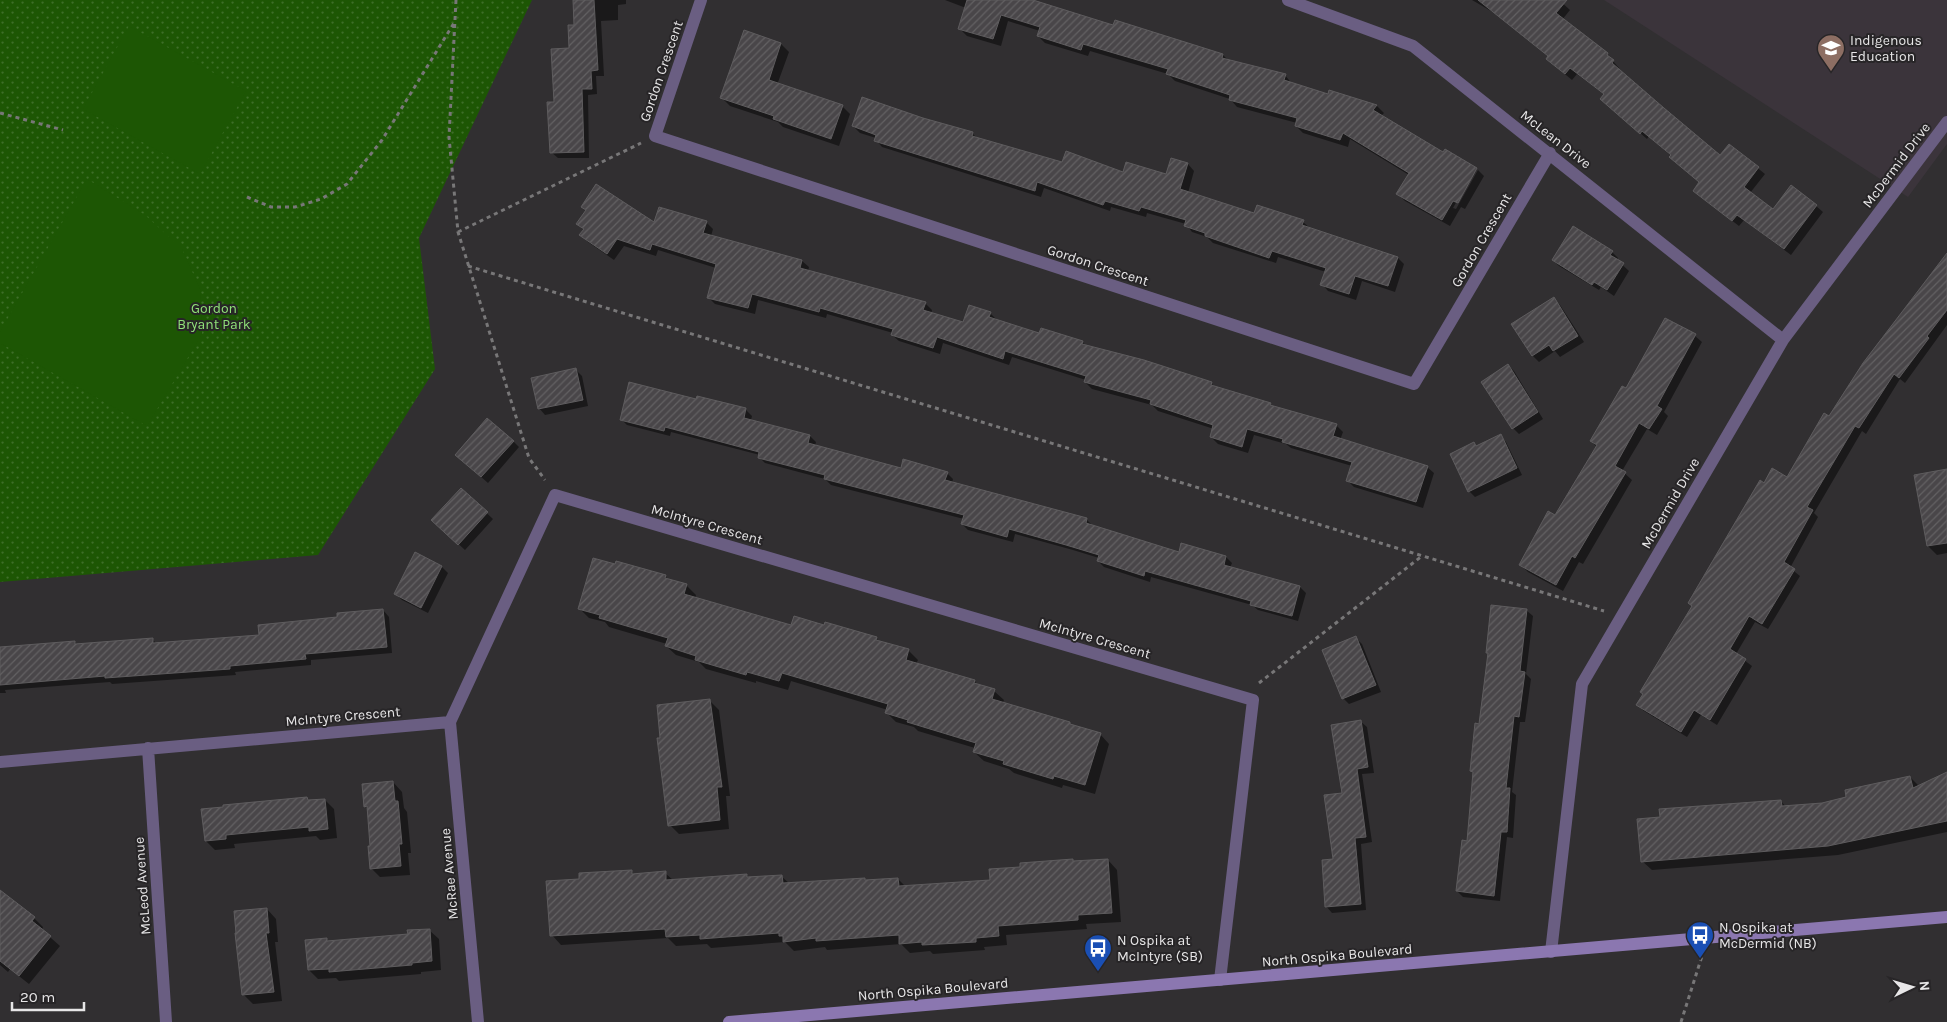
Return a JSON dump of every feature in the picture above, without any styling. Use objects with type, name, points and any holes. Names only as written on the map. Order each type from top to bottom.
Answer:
[{"type":"street","name":"Gordon Crescent","points":[[701,0],[655,136],[1414,384],[1550,153]]},
{"type":"street","name":"McLean Drive","points":[[1288,0],[1414,46],[1783,340]]},
{"type":"street","name":"McDermid Drive","points":[[1551,952],[1582,684],[1783,340],[1945,128]]},
{"type":"street","name":"McIntyre Crescent","points":[[555,495],[1242,697]]},
{"type":"street","points":[[450,722],[555,495]]},
{"type":"street","points":[[1220,980],[1253,700],[1242,697]]},
{"type":"street","name":"McIntyre Crescent","points":[[0,762],[450,722]]},
{"type":"street","name":"McRae Avenue","points":[[450,722],[478,1022]]},
{"type":"street","name":"McLeod Avenue","points":[[148,748],[166,1022]]},
{"type":"street","name":"North Ospika Boulevard","points":[[729,1022],[1947,917]]},
{"type":"path","points":[[456,0],[449,137],[458,232],[529,458],[555,495]]},
{"type":"path","points":[[247,197],[271,207],[296,207],[321,199],[347,184],[382,140],[454,23]]},
{"type":"path","points":[[0,113],[63,130]]},
{"type":"path","points":[[458,232],[655,136]]},
{"type":"path","points":[[468,266],[1622,616]]},
{"type":"path","points":[[1242,697],[1422,556]]},
{"type":"path","points":[[1681,1022],[1708,938]]},
{"type":"shaded area","name":"Indigenous Education","points":[[1604,0],[1947,0],[1947,144],[1908,197]]},
{"type":"green space","name":"Gordon Bryant Park","points":[[0,0],[532,0],[419,238],[435,369],[318,555],[0,582]]},
{"type":"green space","points":[[129,26],[246,91],[200,174],[83,109]]},
{"type":"green space","points":[[87,179],[145,215],[182,249],[200,289],[202,334],[147,426],[0,343],[0,332]]},
{"type":"building","points":[[573,0],[594,0],[598,70],[591,71],[592,89],[582,89],[584,152],[550,153],[547,102],[554,102],[551,49],[569,48],[568,25],[574,25]]},
{"type":"building","points":[[967,0],[1033,0],[1113,25],[1115,20],[1223,54],[1222,58],[1286,74],[1284,80],[1328,94],[1329,90],[1377,105],[1373,110],[1443,152],[1445,149],[1477,168],[1458,203],[1453,201],[1442,220],[1396,194],[1409,173],[1343,133],[1340,140],[1295,126],[1297,118],[1229,100],[1230,95],[1166,74],[1168,69],[1083,44],[1081,50],[1037,36],[1040,27],[1001,15],[993,39],[958,29]]},
{"type":"building","points":[[1478,0],[1567,0],[1556,13],[1608,53],[1607,55],[1614,60],[1612,63],[1720,155],[1729,144],[1759,167],[1744,187],[1773,209],[1791,185],[1817,205],[1784,249],[1737,215],[1732,221],[1693,191],[1699,182],[1669,157],[1671,155],[1642,131],[1640,134],[1600,99],[1604,94],[1570,68],[1565,74],[1546,59],[1548,56]]},
{"type":"building","points":[[744,30],[781,43],[769,80],[843,105],[831,139],[773,119],[774,116],[720,98]]},
{"type":"building","points":[[862,97],[923,118],[973,132],[972,136],[1062,162],[1066,151],[1123,172],[1126,162],[1166,174],[1171,158],[1188,163],[1180,189],[1254,213],[1257,205],[1304,220],[1302,225],[1398,257],[1388,286],[1355,276],[1349,294],[1320,285],[1326,268],[1272,251],[1269,258],[1205,236],[1205,233],[1184,226],[1186,220],[1141,207],[1139,211],[1105,201],[1103,205],[1037,182],[1035,191],[874,141],[876,135],[852,126]]},
{"type":"building","points":[[596,184],[654,222],[659,207],[707,221],[703,233],[802,260],[800,268],[926,302],[923,310],[963,322],[969,305],[991,312],[989,317],[1039,333],[1041,328],[1083,341],[1082,344],[1144,360],[1212,382],[1211,385],[1271,403],[1270,405],[1337,424],[1333,436],[1428,466],[1416,502],[1346,481],[1352,462],[1282,442],[1283,439],[1247,429],[1242,447],[1210,437],[1213,425],[1150,404],[1151,400],[1084,382],[1086,376],[1005,351],[1003,359],[937,337],[933,348],[891,335],[893,329],[820,308],[819,312],[752,294],[748,308],[707,298],[716,264],[652,244],[650,250],[617,239],[607,254],[579,235],[584,229],[576,224],[586,210],[581,207]]},
{"type":"building","points":[[1573,226],[1613,251],[1610,255],[1624,263],[1607,290],[1594,282],[1592,285],[1552,260]]},
{"type":"building","points":[[1947,253],[1947,310],[1899,378],[1894,374],[1859,428],[1855,426],[1807,507],[1813,510],[1784,562],[1795,569],[1762,624],[1749,616],[1730,649],[1746,659],[1710,720],[1694,710],[1681,732],[1636,705],[1643,694],[1640,692],[1692,606],[1688,603],[1760,480],[1764,483],[1772,468],[1787,477],[1824,413],[1829,416],[1863,363]]},
{"type":"building","points":[[1554,297],[1578,336],[1553,351],[1549,345],[1532,356],[1511,324]]},
{"type":"building","points":[[1665,318],[1696,334],[1657,406],[1662,409],[1649,429],[1639,423],[1615,466],[1626,472],[1575,558],[1572,556],[1556,585],[1519,565],[1548,511],[1555,515],[1597,445],[1590,441],[1622,386],[1626,388]]},
{"type":"building","points":[[1508,364],[1538,412],[1512,429],[1481,382]]},
{"type":"building","points":[[576,368],[583,400],[538,409],[531,378]]},
{"type":"building","points":[[629,382],[696,399],[697,396],[746,408],[744,418],[810,435],[808,443],[901,468],[903,459],[948,472],[945,480],[1087,518],[1086,523],[1179,552],[1181,543],[1226,556],[1224,565],[1300,586],[1292,616],[1250,605],[1251,601],[1145,571],[1144,576],[1097,561],[1099,555],[1009,529],[1007,537],[961,524],[964,515],[824,479],[825,475],[758,458],[759,452],[665,427],[664,431],[620,420]]},
{"type":"building","points":[[487,418],[514,441],[481,477],[455,455]]},
{"type":"building","points":[[1501,434],[1517,468],[1468,492],[1450,454],[1474,442],[1476,446]]},
{"type":"building","points":[[1947,469],[1947,543],[1927,546],[1914,475]]},
{"type":"building","points":[[461,488],[488,512],[458,545],[431,520]]},
{"type":"building","points":[[415,552],[442,566],[421,608],[394,594]]},
{"type":"building","points":[[593,558],[615,564],[616,561],[666,575],[665,578],[687,584],[684,594],[791,625],[794,616],[824,625],[825,622],[877,637],[876,640],[909,649],[906,660],[975,680],[974,683],[995,689],[992,699],[1101,733],[1085,785],[1054,776],[1053,779],[1003,764],[1004,761],[973,752],[976,743],[907,722],[908,720],[885,713],[888,704],[782,673],[779,681],[747,672],[746,675],[695,660],[696,656],[665,646],[668,638],[599,618],[600,615],[578,609]]},
{"type":"building","points":[[1491,605],[1527,609],[1520,671],[1525,672],[1519,717],[1514,716],[1506,788],[1510,788],[1507,832],[1501,832],[1494,896],[1456,891],[1462,840],[1467,841],[1473,772],[1470,771],[1475,723],[1479,724],[1488,653],[1486,653]]},
{"type":"building","points":[[383,609],[387,647],[305,654],[306,659],[230,666],[230,669],[105,678],[105,676],[0,685],[0,647],[75,641],[75,644],[153,638],[153,643],[259,635],[258,625],[337,617],[337,613]]},
{"type":"building","points":[[1356,636],[1376,685],[1342,699],[1322,650]]},
{"type":"building","points":[[710,699],[722,787],[717,787],[720,820],[668,826],[657,738],[660,738],[657,705]]},
{"type":"building","points":[[1361,720],[1368,767],[1357,769],[1366,837],[1355,838],[1361,904],[1325,907],[1322,860],[1333,859],[1324,795],[1342,793],[1331,725]]},
{"type":"building","points":[[1947,772],[1947,821],[1828,846],[1641,862],[1637,819],[1660,817],[1659,809],[1781,800],[1782,806],[1822,803],[1846,797],[1845,790],[1910,776],[1913,788]]},
{"type":"building","points":[[393,781],[395,801],[398,801],[402,844],[399,844],[401,866],[370,869],[367,806],[364,807],[362,784]]},
{"type":"building","points":[[307,797],[308,800],[325,799],[328,829],[309,831],[309,827],[226,835],[226,839],[205,841],[201,809]]},
{"type":"building","points":[[1073,859],[1073,861],[1108,859],[1112,913],[1078,915],[1078,920],[998,926],[999,936],[976,938],[976,942],[922,945],[922,942],[899,944],[899,935],[816,941],[816,938],[783,942],[783,936],[779,936],[779,933],[700,939],[700,935],[666,937],[665,929],[550,936],[546,881],[579,879],[579,873],[632,870],[632,874],[666,871],[666,880],[747,874],[747,877],[782,875],[783,883],[898,878],[899,886],[990,880],[989,869],[1020,867],[1020,863]]},
{"type":"building","points":[[0,890],[35,917],[32,921],[51,936],[19,976],[0,961]]},
{"type":"building","points":[[267,908],[269,933],[266,933],[274,992],[242,995],[234,911]]},
{"type":"building","points":[[430,929],[432,961],[412,963],[412,965],[329,972],[329,969],[308,970],[305,940],[327,938],[327,941],[408,934],[407,930]]},
{"type":"place","name":"Indigenous Education","points":[[1831,72]]},
{"type":"place","name":"N Ospika at McDermid (NB)","points":[[1700,959]]},
{"type":"place","name":"N Ospika at McIntyre (SB)","points":[[1098,972]]}]
